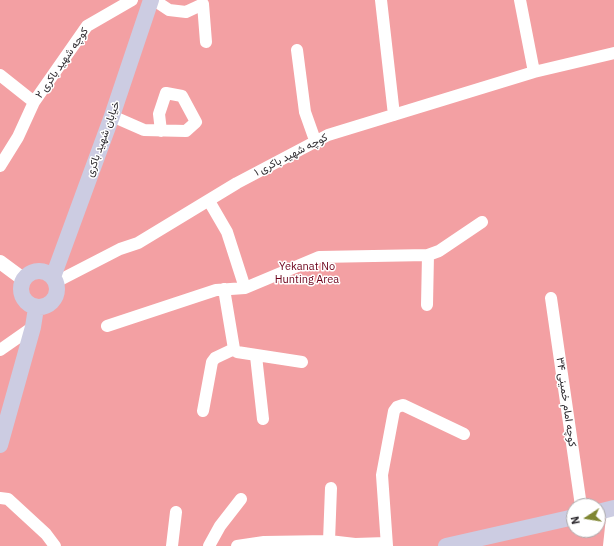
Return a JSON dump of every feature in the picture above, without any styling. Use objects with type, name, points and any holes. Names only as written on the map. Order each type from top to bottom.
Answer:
[{"type":"main road","name":"خیابان شهید باکری","points":[[54,279],[152,0]]},
{"type":"main road","points":[[37,271],[46,272],[54,279],[57,291],[54,300],[46,307],[36,308],[24,300],[21,294],[21,286],[23,279],[30,274],[37,271]]},
{"type":"main road","points":[[0,445],[33,327],[36,308]]},
{"type":"main road","points":[[446,546],[473,543],[566,519]]},
{"type":"street","name":"کوچه شهید باکری ۲","points":[[0,166],[18,137],[34,102],[87,26],[132,0]]},
{"type":"street","points":[[152,0],[169,10],[186,12],[203,4],[206,42]]},
{"type":"street","points":[[381,0],[394,115]]},
{"type":"street","points":[[520,0],[534,72]]},
{"type":"street","points":[[297,50],[305,112],[316,143]]},
{"type":"street","name":"کوچه شهید باکری ۱","points":[[54,279],[120,249],[138,243],[237,183],[328,136],[534,72],[614,52]]},
{"type":"street","points":[[0,75],[34,102]]},
{"type":"street","points":[[112,116],[144,130],[161,131]]},
{"type":"street","points":[[209,200],[227,232],[245,288]]},
{"type":"street","points":[[107,326],[216,290],[245,288],[319,258],[428,255],[439,251],[482,222]]},
{"type":"street","points":[[428,255],[428,305]]},
{"type":"street","points":[[0,262],[23,279]]},
{"type":"street","points":[[224,289],[234,349],[240,354],[302,362]]},
{"type":"street","name":"کوچه امام خمینی ۳۴","points":[[551,298],[580,498]]},
{"type":"street","points":[[0,350],[33,327]]},
{"type":"street","points":[[203,411],[212,362],[215,358],[234,349]]},
{"type":"street","points":[[256,356],[262,419]]},
{"type":"street","points":[[237,546],[264,542],[329,541],[386,545],[382,475],[394,411],[397,407],[403,405],[464,434]]},
{"type":"street","points":[[329,541],[331,488]]},
{"type":"street","points":[[0,498],[8,499],[46,534],[55,546]]},
{"type":"street","points":[[209,546],[220,526],[241,499]]},
{"type":"street","points":[[608,509],[608,546]]},
{"type":"street","points":[[172,546],[176,512]]},
{"type":"green space","name":"Yekanat No Hunting Area","points":[[0,0],[614,0],[614,546],[0,546]]}]
